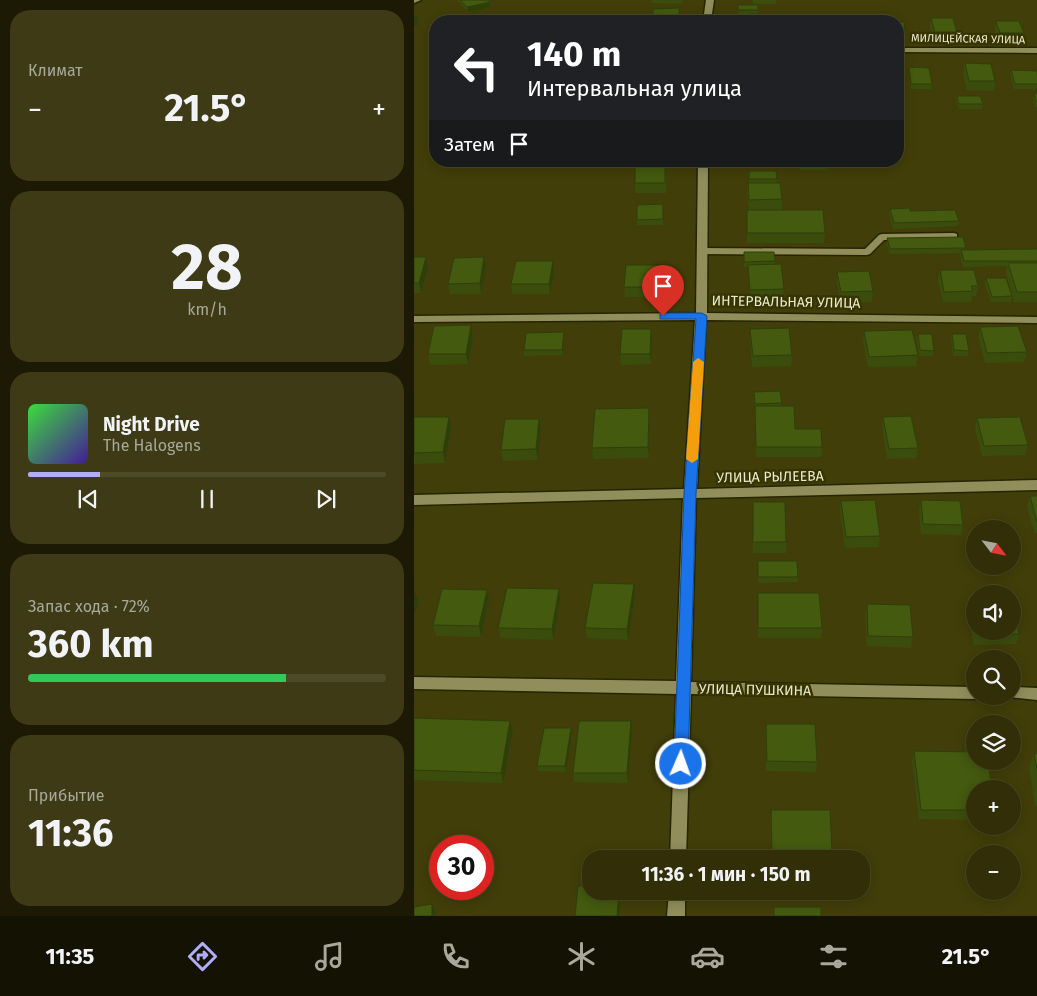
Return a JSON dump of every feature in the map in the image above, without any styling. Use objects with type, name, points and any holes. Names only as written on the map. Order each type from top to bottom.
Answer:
[{"type":"street","points":[[709,15],[710,0]]},
{"type":"street","name":"МИЛИЦЕЙСКАЯ УЛИЦА","points":[[904,50],[1037,51]]},
{"type":"street","points":[[678,850],[690,494],[702,316],[703,167]]},
{"type":"street","name":"ИНТЕРВАЛЬНАЯ УЛИЦА","points":[[414,319],[702,316],[1037,320]]},
{"type":"street","name":"УЛИЦА РЫЛЕЕВА","points":[[414,500],[1037,485]]},
{"type":"street","name":"УЛИЦА ПУШКИНА","points":[[414,683],[966,693]]},
{"type":"street","points":[[1021,693],[1037,694]]},
{"type":"street","points":[[676,916],[677,900]]},
{"type":"lane","points":[[702,252],[867,252],[882,237],[954,236]]},
{"type":"building","points":[[460,0],[489,0],[490,2],[467,7]]},
{"type":"building","points":[[738,5],[758,5],[758,10],[738,10]]},
{"type":"building","points":[[679,8],[679,15],[653,15],[653,9]]},
{"type":"building","points":[[931,18],[953,18],[957,32],[935,32]]},
{"type":"building","points":[[996,21],[1019,21],[1024,33],[1000,33]]},
{"type":"building","points":[[965,63],[991,64],[995,81],[969,81]]},
{"type":"building","points":[[909,67],[929,68],[932,84],[911,84]]},
{"type":"building","points":[[1011,70],[1037,71],[1038,84],[1015,84]]},
{"type":"building","points":[[1034,94],[1038,94],[1038,102],[1036,102]]},
{"type":"building","points":[[957,96],[980,96],[983,104],[959,104]]},
{"type":"building","points":[[635,167],[665,167],[665,183],[635,183]]},
{"type":"building","points":[[749,171],[776,171],[777,179],[749,179]]},
{"type":"building","points":[[748,183],[780,183],[782,199],[749,200]]},
{"type":"building","points":[[663,204],[663,219],[637,220],[637,205]]},
{"type":"building","points":[[910,208],[910,211],[955,210],[959,221],[894,223],[890,209]]},
{"type":"building","points":[[747,210],[823,210],[825,233],[747,233]]},
{"type":"building","points":[[963,237],[966,248],[890,249],[887,238]]},
{"type":"building","points":[[1038,249],[1038,261],[964,261],[961,250]]},
{"type":"building","points":[[744,252],[774,252],[775,261],[744,262]]},
{"type":"building","points":[[414,257],[426,257],[419,283],[414,283]]},
{"type":"building","points":[[484,257],[480,283],[448,284],[454,258]]},
{"type":"building","points":[[516,261],[553,261],[549,284],[511,284]]},
{"type":"building","points":[[1008,263],[1038,263],[1038,292],[1017,292]]},
{"type":"building","points":[[781,264],[784,289],[750,290],[748,265]]},
{"type":"building","points":[[626,265],[658,265],[656,287],[624,287]]},
{"type":"building","points":[[940,270],[974,270],[978,286],[971,286],[973,291],[944,292]]},
{"type":"building","points":[[869,271],[873,291],[841,292],[837,272]]},
{"type":"building","points":[[986,278],[1006,278],[1012,296],[992,297]]},
{"type":"building","points":[[471,325],[466,354],[428,354],[434,326]]},
{"type":"building","points":[[1018,326],[1027,352],[987,353],[980,327]]},
{"type":"building","points":[[789,328],[792,355],[753,356],[750,329]]},
{"type":"building","points":[[622,329],[651,329],[650,354],[620,354]]},
{"type":"building","points":[[912,330],[918,355],[869,357],[864,331]]},
{"type":"building","points":[[564,332],[562,350],[524,350],[526,333]]},
{"type":"building","points":[[918,334],[932,334],[934,351],[920,350]]},
{"type":"building","points":[[952,334],[966,334],[969,351],[954,350]]},
{"type":"building","points":[[780,391],[782,403],[755,404],[754,392]]},
{"type":"building","points":[[755,406],[794,406],[795,429],[821,429],[822,447],[756,447]]},
{"type":"building","points":[[649,408],[648,447],[592,448],[595,409]]},
{"type":"building","points":[[911,416],[918,448],[889,449],[883,417]]},
{"type":"building","points":[[414,417],[449,417],[443,452],[414,453]]},
{"type":"building","points":[[1020,417],[1028,445],[984,446],[977,418]]},
{"type":"building","points":[[505,419],[539,419],[536,449],[501,450]]},
{"type":"building","points":[[1030,496],[1038,496],[1038,522],[1037,522]]},
{"type":"building","points":[[875,500],[880,536],[846,537],[841,501]]},
{"type":"building","points":[[921,500],[960,501],[963,525],[923,524]]},
{"type":"building","points":[[753,502],[785,502],[786,542],[753,542]]},
{"type":"building","points":[[758,561],[797,561],[798,577],[758,577]]},
{"type":"building","points":[[593,583],[634,584],[627,629],[585,628]]},
{"type":"building","points":[[507,588],[559,589],[552,629],[498,628]]},
{"type":"building","points":[[442,589],[487,590],[479,626],[433,625]]},
{"type":"building","points":[[758,593],[819,593],[822,628],[758,628]]},
{"type":"building","points":[[867,604],[910,605],[913,637],[868,636]]},
{"type":"building","points":[[414,718],[510,721],[501,773],[414,770]]},
{"type":"building","points":[[579,721],[631,721],[627,773],[573,773]]},
{"type":"building","points":[[766,724],[815,724],[817,762],[767,761]]},
{"type":"building","points":[[544,728],[571,728],[565,766],[537,766]]},
{"type":"building","points":[[914,751],[966,752],[966,770],[989,770],[991,780],[966,780],[966,810],[921,810]]},
{"type":"building","points":[[1034,754],[1038,754],[1038,774]]},
{"type":"building","points":[[771,810],[830,810],[832,850],[772,850]]},
{"type":"building","points":[[578,886],[582,886],[582,900],[618,900],[617,916],[575,916]]},
{"type":"building","points":[[432,904],[432,916],[414,916],[414,907]]},
{"type":"building","points":[[774,907],[821,907],[821,916],[774,916]]},
{"type":"slow traffic","points":[[692,459],[698,362]]},
{"type":"route","points":[[663,316],[702,316],[690,494],[681,764]]}]
